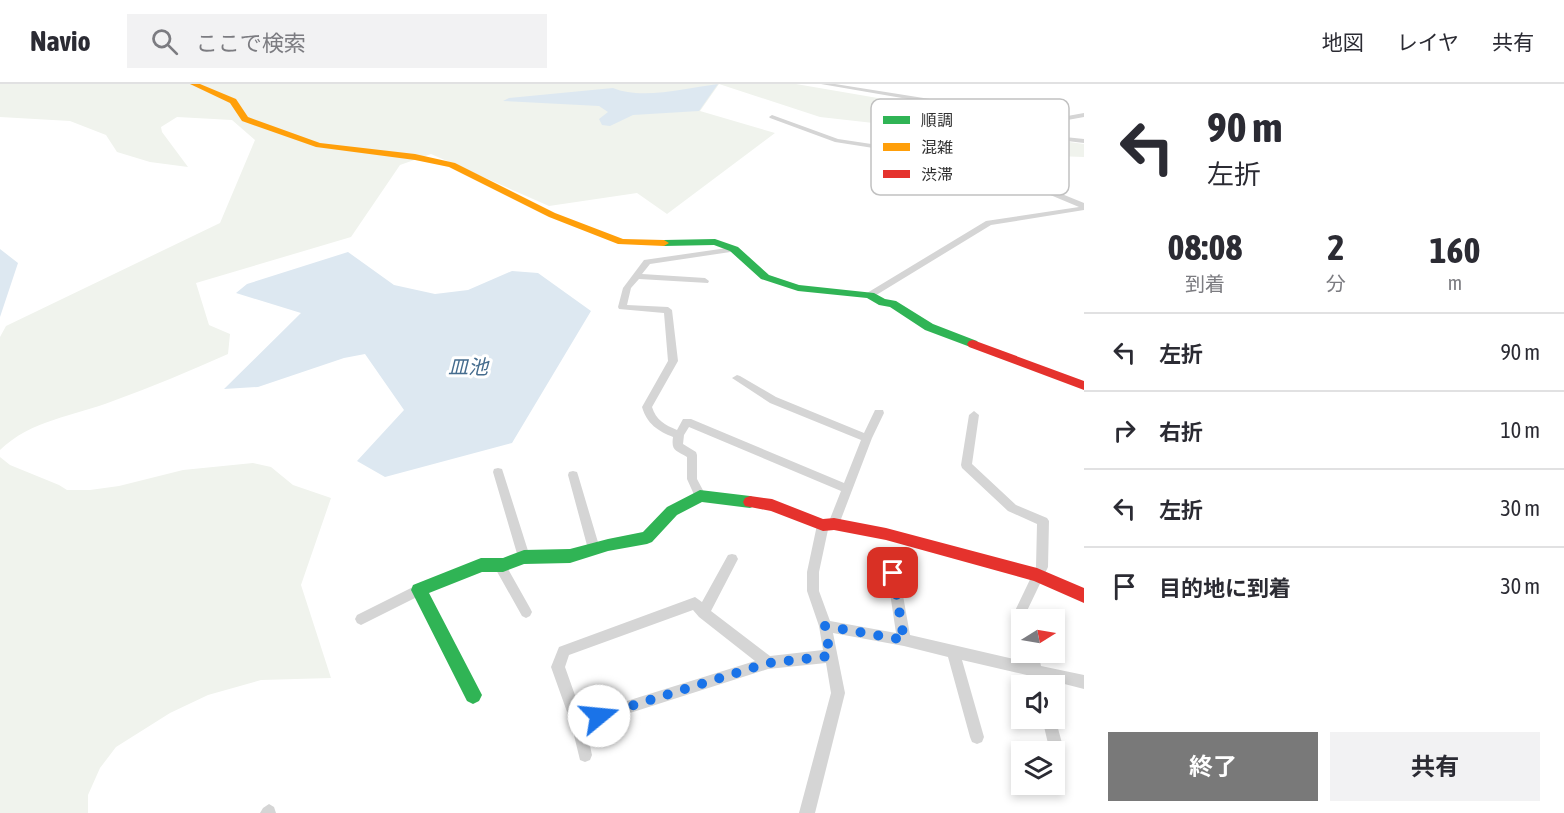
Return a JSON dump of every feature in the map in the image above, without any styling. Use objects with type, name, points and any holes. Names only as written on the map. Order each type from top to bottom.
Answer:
[{"type":"street","points":[[194,84],[233,101],[245,119],[319,145],[415,157],[452,165],[552,215],[622,242],[638,244],[715,242],[734,249],[765,277],[788,285],[870,295],[883,303],[892,303],[929,327],[1084,386]]},
{"type":"street","points":[[824,84],[918,99]]},
{"type":"street","points":[[1069,118],[1084,115]]},
{"type":"street","points":[[772,117],[837,141],[871,146]]},
{"type":"street","points":[[1069,139],[1084,141]]},
{"type":"street","points":[[1056,195],[1084,207]]},
{"type":"street","points":[[870,295],[989,223],[1084,207]]},
{"type":"street","points":[[679,435],[657,426],[649,417],[647,407],[673,361],[668,310],[622,308],[627,288],[647,262],[734,249]]},
{"type":"street","points":[[638,276],[705,281]]},
{"type":"street","points":[[737,378],[773,400],[867,438]]},
{"type":"street","points":[[807,813],[838,693],[825,626],[812,582],[828,524],[879,413]]},
{"type":"street","points":[[974,415],[966,465],[1012,508],[1043,521],[1042,567],[1022,609]]},
{"type":"street","points":[[700,496],[692,479],[692,455],[677,446],[679,435],[687,422],[846,488]]},
{"type":"street","points":[[498,472],[524,557]]},
{"type":"street","points":[[573,475],[594,549]]},
{"type":"street","points":[[362,619],[419,590],[481,565],[499,564],[524,557],[570,556],[647,538],[672,511],[700,496],[772,506],[828,524],[886,534],[1037,574],[1084,596]]},
{"type":"street","points":[[703,613],[732,558]]},
{"type":"street","points":[[499,564],[526,612]]},
{"type":"street","points":[[893,573],[904,640]]},
{"type":"street","points":[[419,590],[472,695]]},
{"type":"street","points":[[585,755],[578,723],[558,667],[564,651],[695,603],[703,613],[768,663]]},
{"type":"street","points":[[825,626],[904,640],[1084,682]]},
{"type":"street","points":[[954,653],[977,737]]},
{"type":"street","points":[[578,723],[768,663],[830,656]]},
{"type":"street","points":[[1034,663],[1037,675]]},
{"type":"shaded area","points":[[0,84],[719,84],[700,111],[775,133],[667,214],[637,193],[549,206],[431,154],[400,165],[351,237],[196,283],[209,325],[230,334],[228,354],[127,396],[39,425],[12,440],[0,450],[0,337],[6,326],[220,223],[255,140],[232,120],[177,117],[161,127],[162,132],[188,167],[150,162],[117,152],[106,135],[70,121],[0,117]]},
{"type":"shaded area","points":[[719,84],[796,84],[884,99],[871,99],[871,123],[820,117]]},
{"type":"shaded area","points":[[1069,142],[1084,144],[1084,157],[1069,156]]},
{"type":"shaded area","points":[[0,457],[10,465],[67,490],[119,486],[183,470],[253,463],[271,467],[293,485],[331,498],[301,585],[331,678],[261,680],[208,695],[170,713],[116,747],[100,768],[88,795],[88,813],[0,813]]},
{"type":"water","points":[[718,84],[699,111],[633,115],[610,126],[602,125],[599,119],[608,112],[599,106],[503,101],[509,98],[613,88],[637,93],[651,93]]},
{"type":"water","points":[[0,249],[18,263],[0,317]]},
{"type":"water","name":"皿池","points":[[348,252],[394,285],[435,294],[468,290],[512,271],[538,273],[591,311],[512,443],[385,477],[357,461],[404,410],[365,354],[344,358],[258,387],[224,389],[301,313],[236,293],[247,284]]},
{"type":"traffic: fast","points":[[664,243],[715,242],[734,249],[765,277],[798,288],[870,295],[883,303],[892,303],[929,327],[973,344]]},
{"type":"traffic: fast","points":[[473,695],[419,590],[481,565],[503,565],[524,557],[570,556],[608,545],[647,538],[672,511],[700,496],[750,502]]},
{"type":"traffic: slow","points":[[194,84],[233,101],[245,119],[319,145],[415,157],[452,165],[552,215],[622,242],[664,243]]},
{"type":"traffic: jam","points":[[973,344],[1084,386]]},
{"type":"traffic: jam","points":[[750,502],[772,505],[823,525],[834,524],[886,534],[1037,575],[1084,596]]},
{"type":"route","points":[[599,716],[768,663],[830,656],[825,626],[904,640],[893,573]]}]
